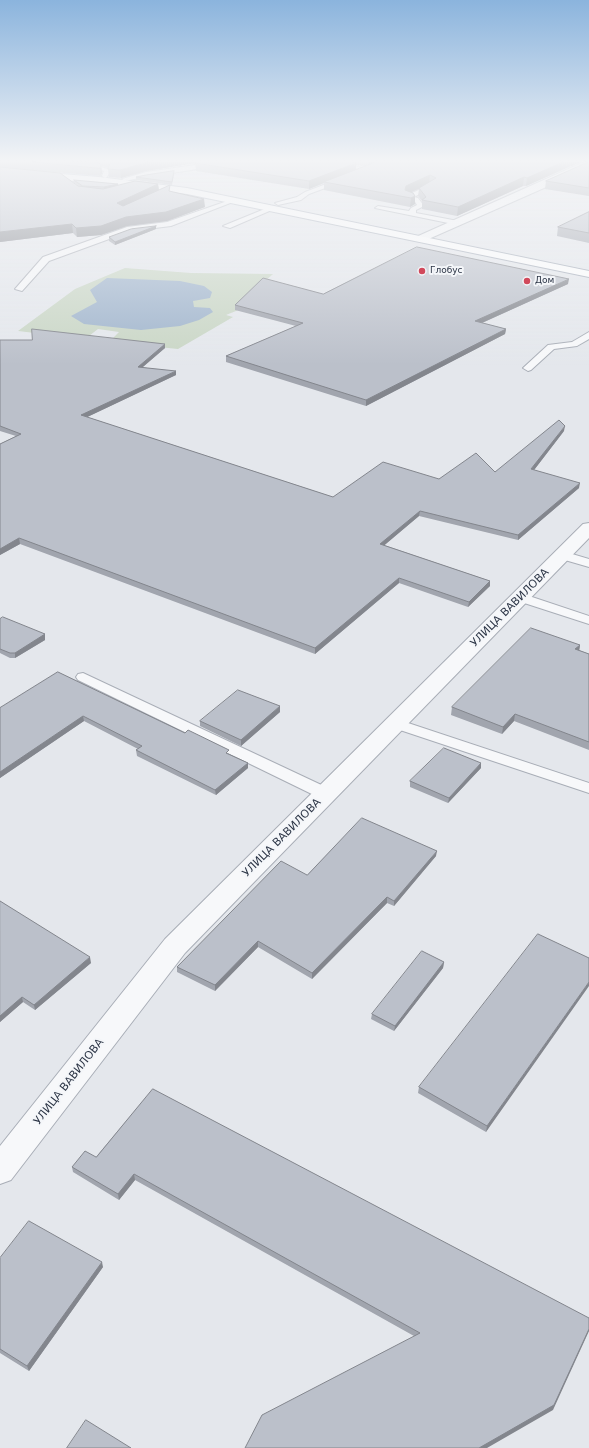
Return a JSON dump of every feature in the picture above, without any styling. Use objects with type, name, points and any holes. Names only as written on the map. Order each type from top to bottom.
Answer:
[{"type":"main road","points":[[388,230],[589,274]]},
{"type":"main road","points":[[424,237],[589,267]]},
{"type":"street","points":[[424,237],[440,230]]},
{"type":"street","name":"УЛИЦА ВАВИЛОВА","points":[[0,1170],[175,946],[589,528]]},
{"type":"lane","points":[[19,289],[46,259],[128,230]]},
{"type":"lane","points":[[528,368],[551,347],[574,344],[589,335]]},
{"type":"lane","points":[[562,555],[589,564]]},
{"type":"lane","points":[[520,597],[589,620]]},
{"type":"lane","points":[[83,677],[326,794]]},
{"type":"lane","points":[[396,724],[589,788]]},
{"type":"green space","points":[[125,268],[191,273],[273,274],[264,282],[288,290],[226,315],[233,317],[178,349],[109,342],[119,332],[98,329],[85,339],[18,331],[75,289]]},
{"type":"water","points":[[107,278],[180,281],[204,286],[212,292],[210,298],[193,301],[194,307],[210,308],[213,312],[199,320],[180,326],[141,330],[84,324],[71,316],[97,302],[90,290]]},
{"type":"building","points":[[0,230],[22,230],[0,232]]},
{"type":"building","points":[[129,230],[147,230],[115,242],[109,237]]},
{"type":"building","points":[[571,230],[589,230],[589,233]]},
{"type":"building","points":[[417,247],[569,279],[475,321],[506,329],[366,400],[226,356],[303,323],[235,305],[263,278],[323,294]]},
{"type":"building","points":[[32,329],[165,344],[138,367],[176,371],[81,415],[333,497],[383,462],[439,479],[476,453],[495,472],[559,420],[565,426],[531,469],[580,483],[518,535],[420,511],[380,544],[490,581],[469,602],[399,578],[315,648],[19,538],[0,549],[0,444],[21,434],[0,426],[0,340],[32,340]]},
{"type":"building","points":[[3,617],[45,634],[15,653],[10,653],[0,649],[0,619]]},
{"type":"building","points":[[531,628],[580,645],[575,649],[589,654],[589,742],[515,714],[503,727],[452,707]]},
{"type":"building","points":[[58,672],[185,733],[188,730],[229,750],[226,753],[248,763],[215,790],[136,750],[142,746],[83,716],[0,772],[0,708]]},
{"type":"building","points":[[238,690],[280,706],[241,740],[200,721]]},
{"type":"building","points":[[444,748],[481,763],[449,798],[410,781]]},
{"type":"building","points":[[362,818],[437,851],[394,901],[387,897],[312,973],[258,941],[215,985],[177,967],[281,861],[307,875]]},
{"type":"building","points":[[0,901],[90,957],[34,1005],[22,997],[0,1016]]},
{"type":"building","points":[[538,934],[589,958],[589,982],[487,1126],[419,1087]]},
{"type":"building","points":[[422,951],[444,962],[395,1026],[372,1014]]},
{"type":"building","points":[[153,1089],[589,1318],[589,1329],[554,1405],[479,1448],[245,1448],[262,1415],[420,1333],[134,1174],[118,1194],[72,1167],[85,1151],[96,1157]]},
{"type":"building","points":[[29,1221],[102,1262],[27,1366],[0,1349],[0,1258]]},
{"type":"building","points":[[86,1420],[131,1448],[67,1448]]},
{"type":"place","name":"Глобус","points":[[422,271]]},
{"type":"place","name":"Дом","points":[[527,281]]}]
